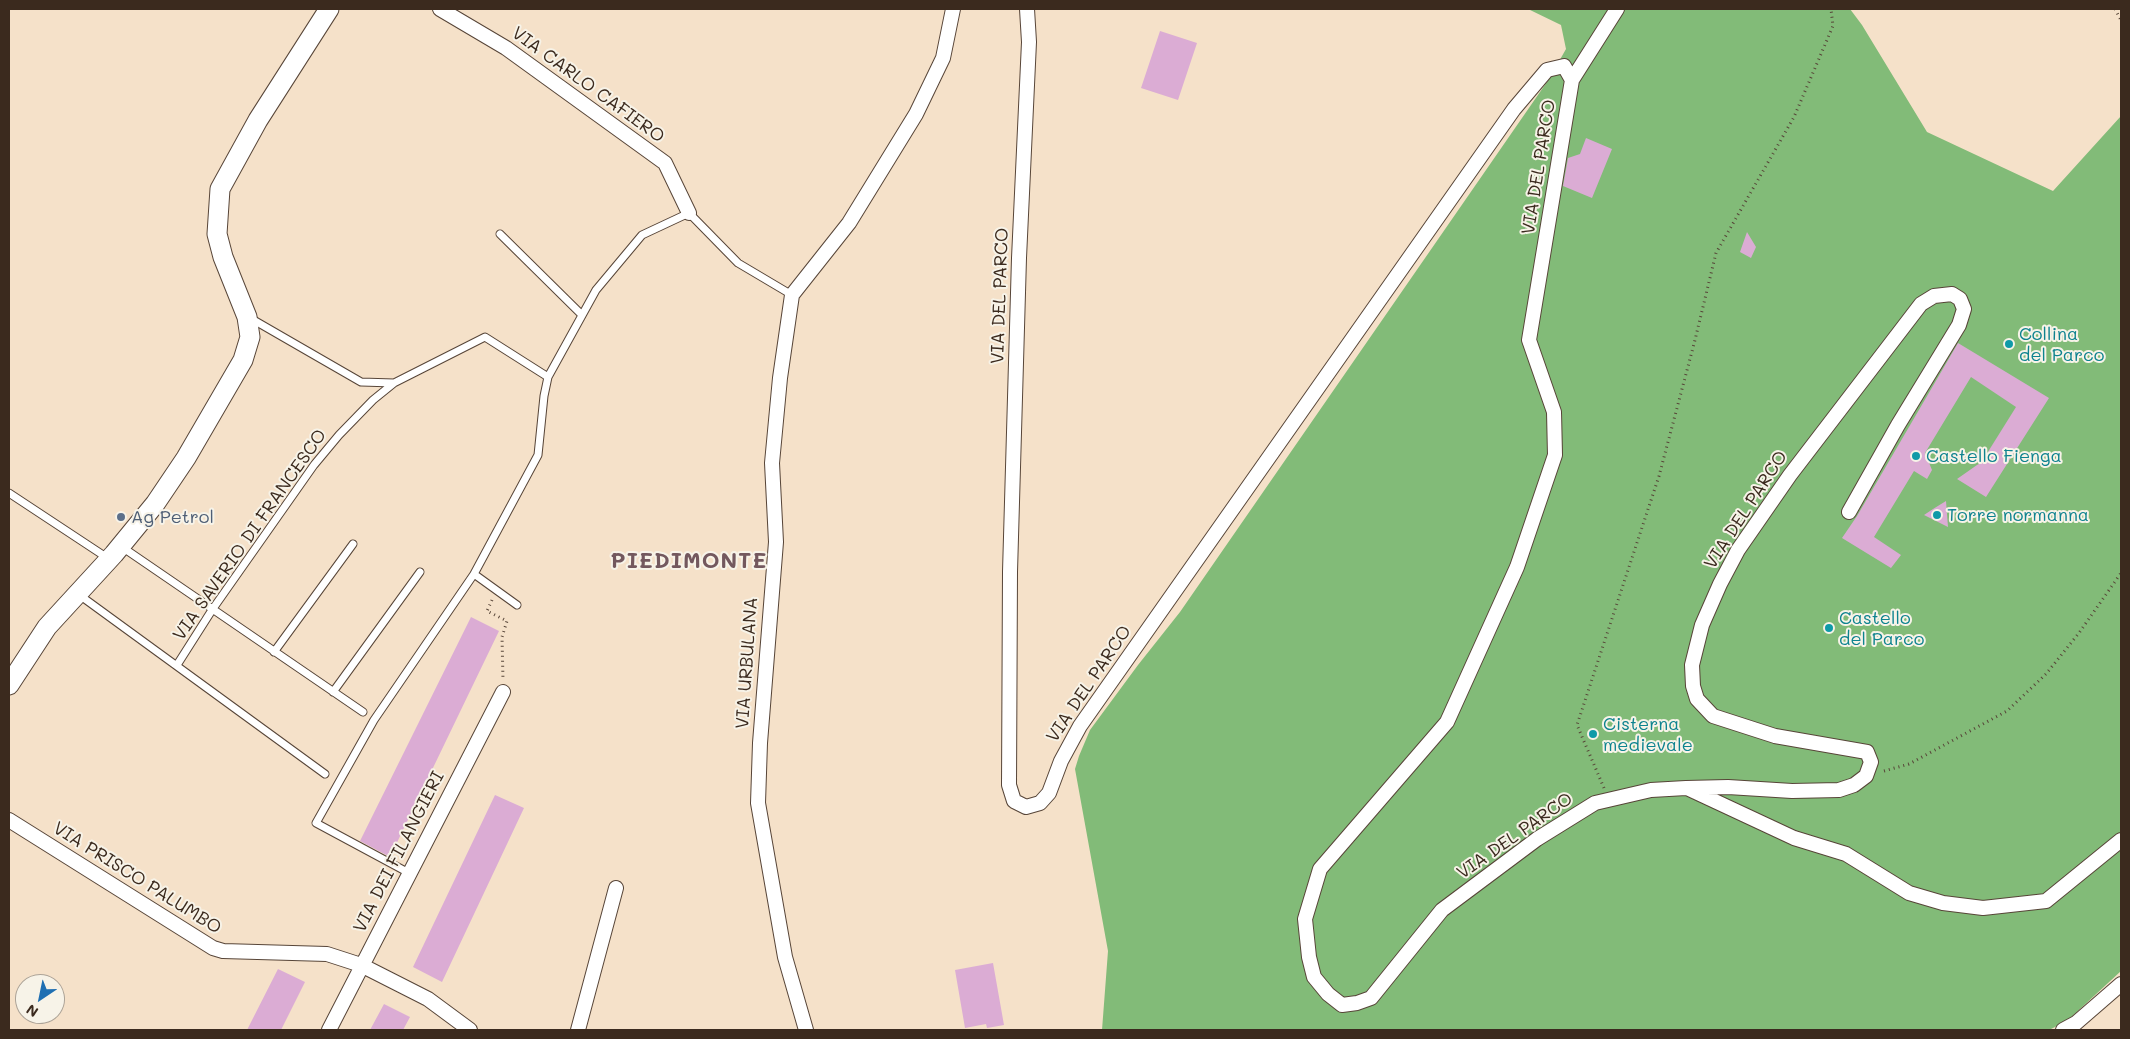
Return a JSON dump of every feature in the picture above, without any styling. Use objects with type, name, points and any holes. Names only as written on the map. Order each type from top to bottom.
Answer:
[{"type":"main road","points":[[9,685],[47,628],[115,553],[155,504],[186,458],[243,360],[250,337],[248,317],[223,257],[217,234],[217,207],[220,189],[258,120],[330,9]]},
{"type":"street","name":"VIA CARLO CAFIERO","points":[[440,9],[506,48],[665,163],[689,213]]},
{"type":"street","points":[[792,295],[849,222],[916,114],[943,58],[953,9]]},
{"type":"street","name":"VIA DEL PARCO","points":[[1027,9],[1029,42],[1019,258],[1010,572],[1009,776],[1009,785],[1014,801],[1026,807],[1040,803],[1049,793],[1060,761],[1080,726],[1514,108],[1547,70],[1564,66],[1572,80]]},
{"type":"street","name":"VIA DEL PARCO","points":[[1617,9],[1572,80],[1529,340],[1554,412],[1555,455],[1517,567],[1447,722],[1320,869],[1305,919],[1309,957],[1314,978],[1328,994],[1342,1005],[1357,1003],[1371,998],[1442,910],[1537,839],[1595,803],[1651,790],[1686,788],[1728,787],[1792,791],[1839,790],[1854,785],[1866,776],[1871,762],[1867,752],[1775,736],[1713,716],[1697,699],[1693,686],[1692,665],[1702,625],[1720,584],[1738,550],[1790,474],[1921,304],[1934,296],[1952,294],[1960,299],[1964,309],[1959,325],[1898,424],[1849,512]]},
{"type":"street","name":"VIA URBULANA","points":[[792,295],[780,378],[772,463],[776,542],[760,744],[758,803],[786,957],[806,1030]]},
{"type":"street","name":"VIA DEI FILANGIERI","points":[[329,1030],[503,692]]},
{"type":"street","points":[[1686,788],[1794,838],[1846,854],[1909,892],[1943,903],[1984,908],[2046,901],[2121,840]]},
{"type":"street","name":"VIA PRISCO PALUMBO","points":[[9,820],[213,948],[327,954],[361,965],[428,999],[470,1030]]},
{"type":"street","points":[[578,1030],[616,888]]},
{"type":"street","points":[[2063,1030],[2076,1022],[2121,984]]},
{"type":"lane","points":[[409,873],[316,823],[374,720],[474,574],[538,455],[544,396],[548,377],[596,290],[642,235],[689,213],[738,263],[792,295]]},
{"type":"lane","points":[[500,234],[582,315]]},
{"type":"lane","points":[[248,317],[361,382],[394,383]]},
{"type":"lane","name":"VIA SAVERIO DI FRANCESCO","points":[[177,665],[212,610],[314,465],[339,435],[373,400],[394,383],[485,337],[548,377]]},
{"type":"lane","points":[[9,493],[212,610],[363,712]]},
{"type":"lane","points":[[274,652],[353,544]]},
{"type":"lane","points":[[333,692],[420,572]]},
{"type":"lane","points":[[474,574],[517,605]]},
{"type":"lane","points":[[78,594],[325,774]]},
{"type":"path","points":[[1609,800],[1577,725],[1659,476],[1716,253],[1794,117],[1833,26],[1831,9]]},
{"type":"path","points":[[2115,9],[2121,20]]},
{"type":"path","points":[[1866,776],[1909,764],[2007,711],[2046,674],[2079,633],[2121,573]]},
{"type":"path","points":[[497,591],[487,611],[506,621],[502,637],[503,692]]},
{"type":"green space","points":[[1528,9],[1850,9],[1862,25],[1927,132],[2053,191],[2121,116],[2121,971],[2067,1021],[2049,1030],[1102,1030],[1108,951],[1075,769],[1079,756],[1090,730],[1180,612],[1549,79],[1566,49],[1561,25]]},
{"type":"building","points":[[1160,31],[1197,43],[1178,100],[1141,88]]},
{"type":"building","points":[[1586,138],[1612,149],[1592,198],[1563,186],[1568,158],[1580,154]]},
{"type":"building","points":[[1747,232],[1756,247],[1751,258],[1740,252]]},
{"type":"building","name":"Castello Fienga","points":[[1958,343],[2049,398],[1986,497],[1957,479],[1981,463],[2016,407],[1971,377],[1925,453],[1932,470],[1927,479],[1914,471],[1874,537],[1901,555],[1891,568],[1842,538],[1857,516]]},
{"type":"building","name":"Torre normanna","points":[[1946,501],[1948,527],[1924,515]]},
{"type":"building","points":[[471,617],[499,631],[390,857],[360,841]]},
{"type":"building","points":[[495,795],[524,808],[442,982],[413,967]]},
{"type":"building","points":[[993,963],[1004,1025],[987,1028],[986,1024],[965,1028],[955,970]]},
{"type":"building","points":[[278,969],[305,982],[281,1030],[247,1030]]},
{"type":"building","points":[[384,1004],[410,1017],[403,1030],[370,1030]]},
{"type":"place","name":"Collina del Parco","points":[[2009,344]]},
{"type":"place","name":"Castello Fienga","points":[[1916,456]]},
{"type":"place","name":"Torre normanna","points":[[1937,515]]},
{"type":"place","name":"Ag Petrol","points":[[121,517]]},
{"type":"place","name":"Castello del Parco","points":[[1829,628]]},
{"type":"place","name":"Cisterna medievale","points":[[1593,734]]},
{"type":"district","name":"PIEDIMONTE","points":[[689,561]]}]
